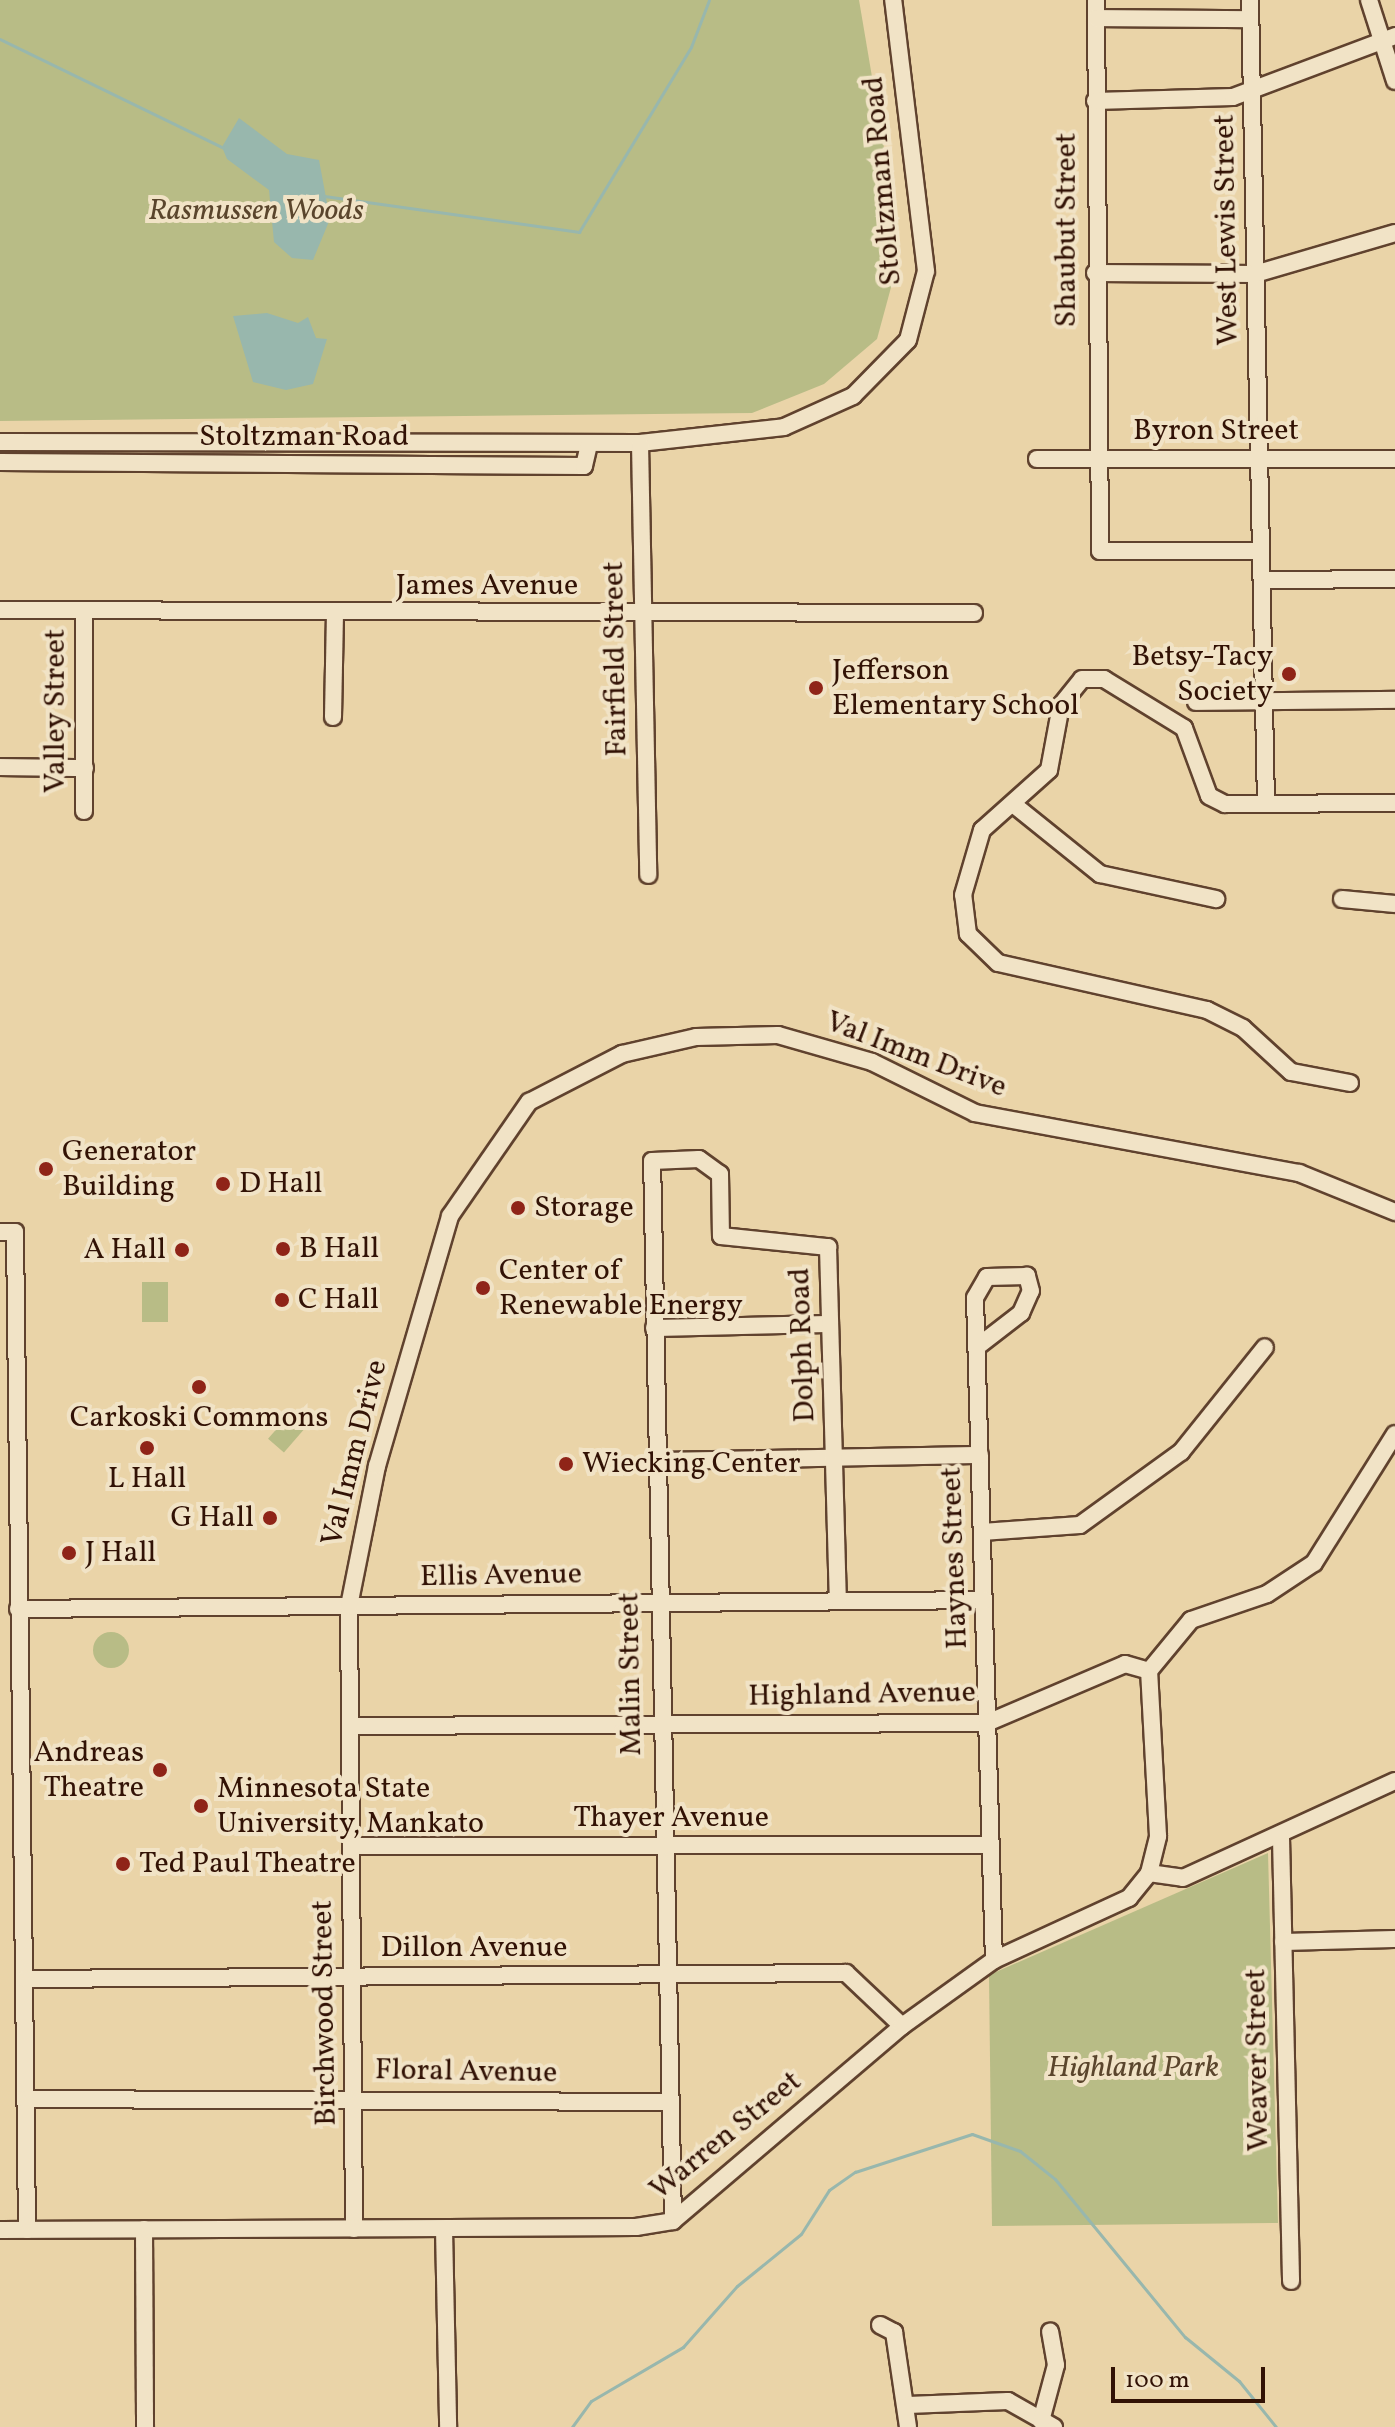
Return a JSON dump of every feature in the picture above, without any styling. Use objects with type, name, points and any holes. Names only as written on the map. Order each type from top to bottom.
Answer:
[{"type":"street","name":"Stoltzman Road","points":[[0,442],[640,443],[784,427],[853,396],[908,340],[926,271],[893,0]]},
{"type":"street","name":"Shaubut Street","points":[[1096,0],[1096,459],[1100,551],[1261,551]]},
{"type":"street","name":"West Lewis Street","points":[[1250,0],[1266,804]]},
{"type":"street","points":[[1369,0],[1388,38],[1395,81]]},
{"type":"street","points":[[1096,18],[1250,19]]},
{"type":"street","points":[[1095,101],[1252,93],[1388,38]]},
{"type":"street","points":[[1095,273],[1255,274],[1395,233]]},
{"type":"street","name":"Fairfield Street","points":[[640,443],[648,875]]},
{"type":"street","name":"Stoltzman Road","points":[[0,462],[584,466],[589,444]]},
{"type":"street","name":"Byron Street","points":[[1037,459],[1395,459]]},
{"type":"street","points":[[1262,580],[1395,579]]},
{"type":"street","name":"James Avenue","points":[[0,610],[974,613]]},
{"type":"street","name":"Valley Street","points":[[84,611],[84,811]]},
{"type":"street","points":[[333,717],[335,613]]},
{"type":"street","points":[[1350,1083],[1291,1072],[1243,1028],[1207,1010],[1117,994],[986,955],[963,922],[963,895],[982,830],[1049,770],[1065,692],[1090,677],[1184,728],[1209,796],[1266,804],[1395,803]]},
{"type":"street","points":[[1196,702],[1395,700]]},
{"type":"street","points":[[0,767],[85,768]]},
{"type":"street","points":[[1013,804],[1100,874],[1216,899]]},
{"type":"street","points":[[1342,899],[1395,904]]},
{"type":"street","name":"Val Imm Drive","points":[[349,1606],[377,1466],[450,1216],[529,1102],[622,1054],[696,1037],[778,1035],[872,1062],[975,1113],[1299,1173],[1395,1212]]},
{"type":"street","name":"Dolph Road","points":[[688,1159],[720,1174],[721,1236],[828,1247],[838,1601]]},
{"type":"street","name":"Malin Street","points":[[673,2221],[666,2102],[652,1161],[688,1159]]},
{"type":"street","points":[[7,1232],[18,1609],[27,2230]]},
{"type":"street","name":"Haynes Street","points":[[977,1347],[1021,1313],[1030,1284],[1003,1272],[987,1277],[975,1298],[994,1960]]},
{"type":"street","points":[[654,1328],[829,1324]]},
{"type":"street","points":[[982,1532],[1080,1525],[1181,1452],[1265,1347]]},
{"type":"street","points":[[1395,1434],[1314,1563],[1267,1594],[1191,1620],[1149,1671],[1158,1836],[1149,1873],[1183,1878],[1281,1838],[1395,1781]]},
{"type":"street","points":[[656,1461],[980,1455]]},
{"type":"street","name":"Ellis Avenue","points":[[18,1609],[984,1600]]},
{"type":"street","name":"Birchwood Street","points":[[349,1606],[354,2229]]},
{"type":"street","name":"Highland Avenue","points":[[350,1726],[987,1723],[1125,1664],[1149,1671]]},
{"type":"street","name":"Weaver Street","points":[[1281,1838],[1291,2281]]},
{"type":"street","name":"Thayer Avenue","points":[[351,1846],[990,1845]]},
{"type":"street","name":"Warren Street","points":[[0,2230],[444,2229],[673,2221],[902,2026],[994,1960],[1129,1898],[1149,1873]]},
{"type":"street","points":[[1283,1942],[1395,1939]]},
{"type":"street","name":"Dillon Avenue","points":[[25,1979],[846,1973],[902,2026]]},
{"type":"street","name":"Floral Avenue","points":[[26,2099],[666,2102]]},
{"type":"street","points":[[144,2229],[145,2427]]},
{"type":"street","points":[[444,2229],[448,2427]]},
{"type":"street","points":[[880,2325],[894,2332],[908,2405],[908,2427]]},
{"type":"street","points":[[908,2405],[1008,2401],[1047,2424],[1056,2365],[1050,2332]]},
{"type":"green space","name":"Rasmussen Woods","points":[[0,0],[859,0],[893,201],[896,269],[877,339],[824,384],[752,413],[0,421]]},
{"type":"green space","points":[[142,1282],[168,1282],[168,1322],[142,1322]]},
{"type":"green space","points":[[293,1410],[309,1424],[284,1452],[268,1439]]},
{"type":"green space","points":[[111,1632],[124,1637],[129,1650],[124,1663],[111,1668],[98,1663],[93,1650],[98,1637]]},
{"type":"green space","name":"Highland Park","points":[[1268,1853],[1278,2223],[992,2226],[989,1975]]},
{"type":"water","points":[[239,118],[287,154],[319,160],[330,219],[313,260],[292,258],[274,242],[269,190],[227,159],[222,147]]},
{"type":"water","points":[[267,313],[298,323],[308,317],[316,338],[327,339],[313,384],[286,390],[253,382],[233,316]]},
{"type":"waterway","points":[[324,196],[579,232],[691,47],[709,0]]},
{"type":"waterway","points":[[0,39],[223,148]]},
{"type":"waterway","points":[[572,2427],[591,2401],[683,2347],[737,2286],[801,2234],[829,2190],[855,2172],[972,2134],[1020,2151],[1055,2179],[1185,2337],[1239,2381],[1276,2427]]},
{"type":"place","name":"Betsy-Tacy Society","points":[[1289,674]]},
{"type":"place","name":"Jefferson Elementary School","points":[[816,688]]},
{"type":"place","name":"Generator Building","points":[[46,1169]]},
{"type":"place","name":"D Hall","points":[[223,1184]]},
{"type":"place","name":"Storage","points":[[518,1208]]},
{"type":"place","name":"B Hall","points":[[283,1249]]},
{"type":"place","name":"A Hall","points":[[182,1250]]},
{"type":"place","name":"Center of Renewable Energy","points":[[483,1288]]},
{"type":"place","name":"C Hall","points":[[282,1300]]},
{"type":"place","name":"Carkoski Commons","points":[[199,1387]]},
{"type":"place","name":"L Hall","points":[[147,1448]]},
{"type":"place","name":"Wiecking Center","points":[[566,1464]]},
{"type":"place","name":"G Hall","points":[[270,1518]]},
{"type":"place","name":"J Hall","points":[[69,1553]]},
{"type":"place","name":"Andreas Theatre","points":[[160,1770]]},
{"type":"place","name":"Minnesota State University, Mankato","points":[[201,1806]]},
{"type":"place","name":"Ted Paul Theatre","points":[[123,1864]]}]
